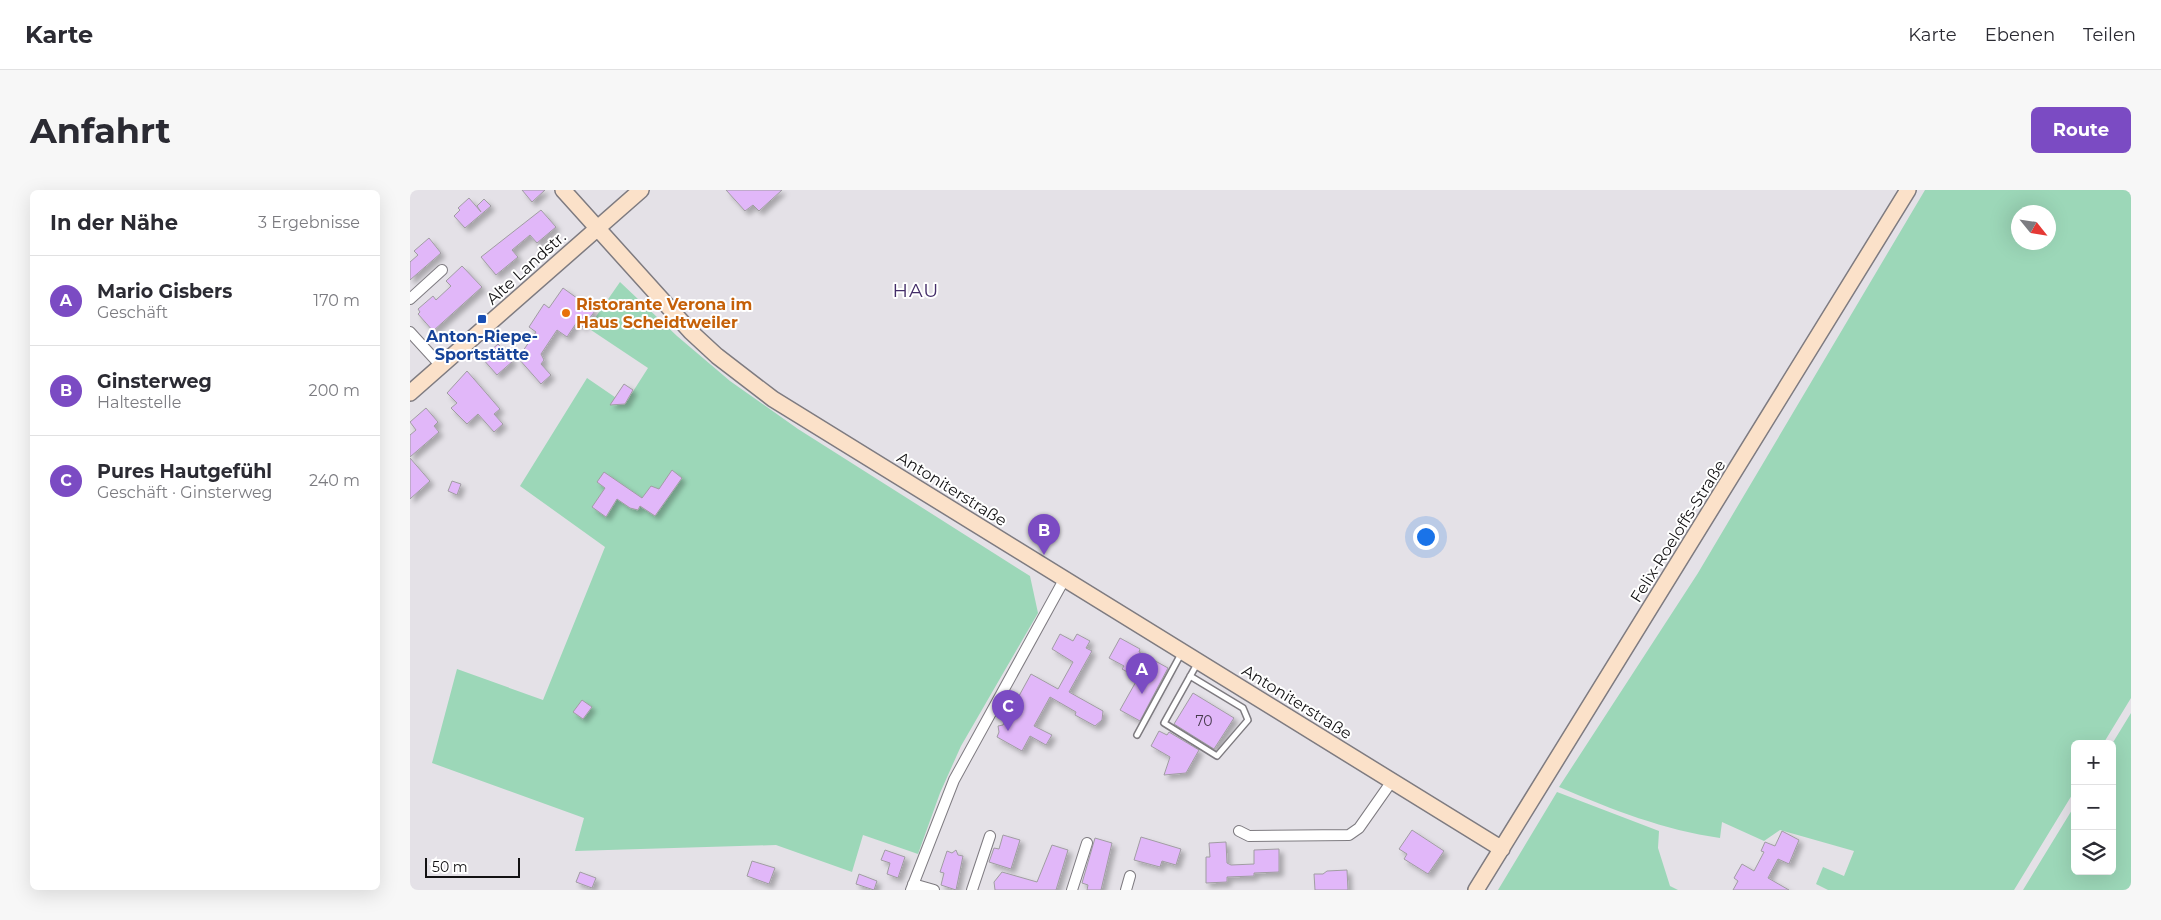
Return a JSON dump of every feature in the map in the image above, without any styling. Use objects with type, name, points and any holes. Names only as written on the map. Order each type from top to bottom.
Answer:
[{"type":"street","name":"Antoniterstraße","points":[[563,190],[691,332],[754,385],[1502,849]]},
{"type":"street","name":"Alte Landstr.","points":[[410,393],[641,190]]},
{"type":"street","name":"Felix-Roeloffs-Straße","points":[[1476,890],[1908,190]]},
{"type":"street","points":[[410,299],[442,270]]},
{"type":"street","points":[[410,332],[441,366]]},
{"type":"street","points":[[934,890],[912,887],[954,780],[1065,578]]},
{"type":"street","points":[[1240,831],[1249,836],[1349,836],[1359,828],[1392,782]]},
{"type":"street","points":[[972,890],[990,836]]},
{"type":"street","points":[[1072,890],[1087,843]]},
{"type":"street","points":[[1126,890],[1130,876]]},
{"type":"lane","points":[[1137,735],[1183,652]]},
{"type":"lane","points":[[1190,676],[1243,708],[1248,720],[1216,756],[1164,722],[1190,676],[1198,662]]},
{"type":"green space","points":[[1925,190],[2131,190],[2131,698],[2105,740],[2071,740],[2071,797],[2014,890],[1828,890],[1816,884],[1823,867],[1844,876],[1854,851],[1780,830],[1764,841],[1722,822],[1720,838],[1679,830],[1599,804],[1559,787],[1698,573]]},
{"type":"green space","points":[[620,282],[677,336],[730,381],[798,429],[1030,576],[1038,613],[961,746],[940,793],[918,854],[863,835],[852,872],[776,845],[575,851],[584,818],[432,763],[457,669],[543,700],[605,547],[520,486],[587,378],[625,404],[648,368],[588,328]]},
{"type":"green space","points":[[2131,713],[2131,890],[2023,890],[2071,812],[2071,875],[2116,875],[2116,740],[2114,740]]},
{"type":"green space","points":[[1557,792],[1659,831],[1658,848],[1670,886],[1678,890],[1498,890]]},
{"type":"building","points":[[522,190],[545,190],[532,202]]},
{"type":"building","points":[[726,190],[782,190],[759,211],[753,205],[745,211]]},
{"type":"building","points":[[469,198],[481,212],[477,206],[484,199],[491,206],[465,228],[454,216],[460,210],[458,208]]},
{"type":"building","points":[[541,210],[556,227],[537,243],[530,235],[512,250],[518,257],[496,275],[481,257]]},
{"type":"building","points":[[429,238],[441,253],[410,280],[410,262],[418,255],[414,251]]},
{"type":"building","points":[[462,266],[482,287],[433,331],[418,314],[420,312],[418,309],[433,296],[436,300],[451,286],[446,281]]},
{"type":"building","name":"Ristorante Verona im Haus Scheidtweiler","points":[[563,288],[595,311],[583,327],[577,322],[567,337],[557,330],[541,354],[544,360],[541,364],[551,375],[541,384],[518,358],[536,332],[529,327],[544,304],[549,308]]},
{"type":"building","points":[[498,344],[513,361],[497,375],[482,358]]},
{"type":"building","points":[[467,371],[500,409],[494,414],[503,424],[494,432],[478,414],[467,424],[451,408],[457,403],[447,393]]},
{"type":"building","points":[[624,384],[633,390],[625,404],[610,405]]},
{"type":"building","points":[[426,408],[438,422],[434,426],[439,432],[410,457],[410,435],[416,430],[410,422]]},
{"type":"building","points":[[410,458],[430,481],[410,499]]},
{"type":"building","points":[[672,470],[682,478],[655,516],[640,506],[638,510],[630,508],[617,499],[606,517],[592,507],[605,488],[597,482],[604,472],[642,498],[651,486],[659,489]]},
{"type":"building","points":[[452,481],[461,484],[457,495],[448,491]]},
{"type":"building","points":[[1060,634],[1073,641],[1077,634],[1090,641],[1086,648],[1092,651],[1069,692],[1103,711],[1102,720],[1095,726],[1075,715],[1076,712],[1050,697],[1034,726],[1052,735],[1046,745],[1030,736],[1022,751],[997,737],[999,732],[998,726],[1003,725],[1031,674],[1058,689],[1073,662],[1052,649]]},
{"type":"building","points":[[1120,638],[1140,649],[1139,652],[1168,668],[1140,721],[1120,710],[1138,678],[1122,669],[1124,666],[1109,658]]},
{"type":"building","points":[[1193,693],[1234,718],[1214,749],[1174,724]]},
{"type":"building","points":[[582,700],[592,707],[583,719],[573,712]]},
{"type":"building","points":[[1159,731],[1167,735],[1169,732],[1199,750],[1186,773],[1164,775],[1170,757],[1151,746]]},
{"type":"building","points":[[1412,830],[1444,851],[1428,874],[1404,859],[1407,854],[1399,849]]},
{"type":"building","points":[[1782,831],[1799,840],[1789,864],[1778,859],[1768,878],[1789,890],[1733,890],[1738,881],[1734,878],[1742,864],[1754,871],[1764,852],[1761,851],[1765,842],[1775,846]]},
{"type":"building","points":[[1003,835],[1020,840],[1011,869],[989,862],[994,848],[999,849]]},
{"type":"building","points":[[1141,837],[1181,849],[1176,865],[1162,861],[1160,867],[1134,860]]},
{"type":"building","points":[[1095,838],[1112,843],[1101,890],[1087,890],[1088,885],[1082,883]]},
{"type":"building","points":[[1226,842],[1227,863],[1231,865],[1254,864],[1254,850],[1279,849],[1279,872],[1254,873],[1254,876],[1227,877],[1227,882],[1206,883],[1206,857],[1210,857],[1209,843]]},
{"type":"building","points":[[1052,845],[1068,850],[1056,890],[995,890],[994,882],[1002,872],[1037,882]]},
{"type":"building","points":[[885,850],[905,857],[898,878],[887,874],[890,863],[881,860]]},
{"type":"building","points":[[956,850],[958,855],[963,856],[956,890],[941,885],[944,873],[940,872],[947,851],[952,853]]},
{"type":"building","points":[[752,861],[775,868],[769,884],[747,876]]},
{"type":"building","points":[[1347,870],[1348,890],[1315,890],[1314,874]]},
{"type":"building","points":[[580,872],[596,878],[592,888],[576,882]]},
{"type":"building","points":[[859,874],[877,881],[874,890],[856,884]]},
{"type":"place","name":"Ristorante Verona im Haus Scheidtweiler","points":[[566,313]]},
{"type":"place","name":"Anton-Riepe- Sportstätte","points":[[482,319]]},
{"type":"place","name":"Ginsterweg","points":[[1044,555]]},
{"type":"place","name":"Mario Gisbers","points":[[1142,694]]},
{"type":"place","name":"Pures Hautgefühl","points":[[1008,731]]},
{"type":"district","name":"HAU","points":[[916,290]]}]
